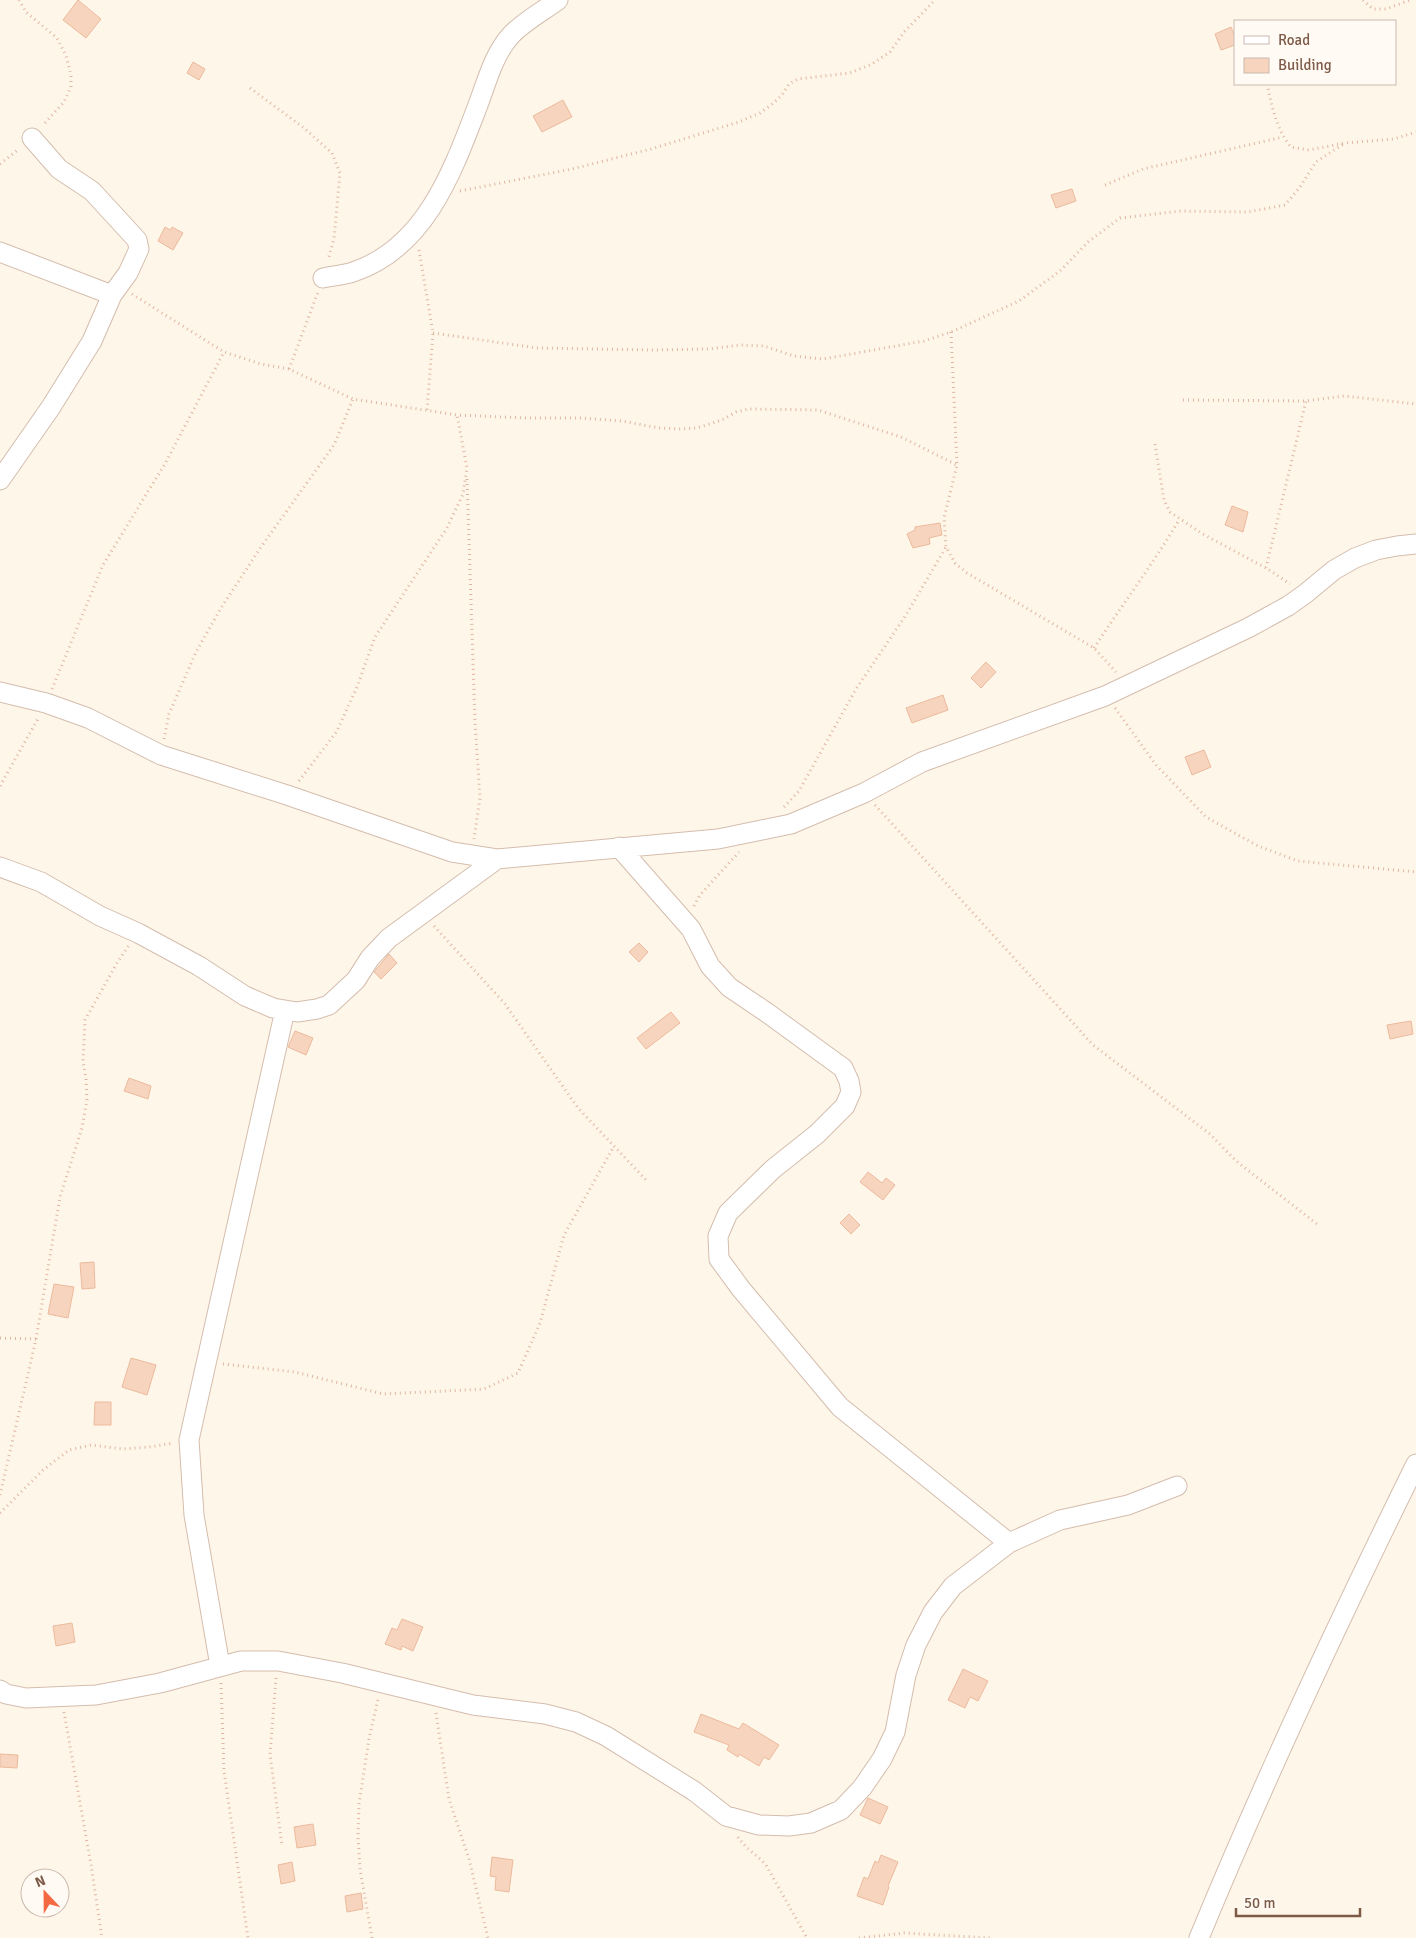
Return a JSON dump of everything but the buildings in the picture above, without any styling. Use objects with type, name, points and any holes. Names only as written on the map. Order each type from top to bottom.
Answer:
[{"type":"street","points":[[323,278],[353,272],[372,263],[397,247],[416,230],[440,195],[493,64],[512,34],[558,0]]},
{"type":"street","points":[[0,480],[51,407],[87,349],[115,290],[139,249],[136,240],[92,191],[59,169],[32,138]]},
{"type":"street","points":[[0,252],[115,290]]},
{"type":"street","points":[[0,692],[46,703],[88,718],[162,755],[287,795],[452,852],[497,859],[718,839],[791,824],[864,793],[922,762],[1106,696],[1248,628],[1305,594],[1334,570],[1355,558],[1376,550],[1416,544]]},
{"type":"street","points":[[619,847],[686,923],[710,966],[730,987],[843,1068],[849,1081],[851,1092],[845,1106],[817,1134],[773,1169],[728,1213],[718,1236],[719,1259],[740,1289],[840,1407],[1009,1543]]},
{"type":"street","points":[[0,867],[41,882],[100,916],[138,932],[199,966],[245,996],[273,1008],[297,1012],[329,1005],[356,980],[370,958],[389,938],[422,912],[497,859]]},
{"type":"street","points":[[220,1666],[194,1515],[190,1440],[285,1010]]},
{"type":"street","points":[[1199,1938],[1246,1825],[1416,1464]]},
{"type":"street","points":[[0,1690],[6,1694],[26,1698],[96,1695],[160,1683],[241,1661],[278,1661],[342,1673],[473,1705],[545,1714],[576,1722],[606,1736],[694,1791],[726,1816],[759,1825],[789,1826],[812,1823],[840,1810],[862,1788],[882,1759],[895,1732],[906,1675],[916,1645],[933,1612],[953,1586],[1009,1543],[1060,1520],[1128,1505],[1177,1486]]},
{"type":"path","points":[[0,164],[32,138],[64,102],[71,87],[71,75],[66,56],[58,38],[26,12],[19,0]]},
{"type":"path","points":[[440,195],[598,162],[651,149],[739,122],[766,109],[782,95],[788,84],[798,80],[850,74],[872,64],[890,52],[904,32],[935,0]]},
{"type":"path","points":[[1362,0],[1373,9],[1386,9],[1410,0]]},
{"type":"path","points":[[1267,85],[1275,118],[1283,137],[1291,147],[1309,150],[1345,143],[1394,139],[1416,132]]},
{"type":"path","points":[[250,88],[304,128],[332,153],[340,173],[334,240],[323,278],[288,369]]},
{"type":"path","points":[[1105,185],[1143,169],[1283,137]]},
{"type":"path","points":[[433,333],[537,348],[663,350],[708,349],[740,345],[764,346],[794,356],[823,360],[924,342],[951,332],[1019,301],[1060,270],[1088,242],[1120,218],[1181,211],[1248,212],[1285,205],[1300,187],[1316,162],[1345,143]]},
{"type":"path","points":[[416,230],[433,333],[426,410]]},
{"type":"path","points":[[115,290],[224,352],[261,364],[288,369],[354,399],[457,415],[580,418],[622,421],[659,428],[678,429],[697,428],[722,420],[736,412],[749,409],[818,410],[901,437],[957,465]]},
{"type":"path","points":[[951,332],[957,465],[944,518],[946,547],[954,563],[967,574],[1094,648],[1128,686]]},
{"type":"path","points":[[0,786],[46,703],[103,565],[166,462],[224,352]]},
{"type":"path","points":[[1183,400],[1306,402],[1344,396],[1416,404],[1416,409]]},
{"type":"path","points":[[162,755],[168,714],[196,652],[221,608],[261,547],[334,445],[354,399]]},
{"type":"path","points":[[1266,568],[1306,402]]},
{"type":"path","points":[[457,415],[467,468],[475,722],[480,798],[471,855]]},
{"type":"path","points":[[1155,444],[1164,500],[1170,512],[1180,520],[1266,568],[1305,594]]},
{"type":"path","points":[[287,795],[337,731],[357,687],[375,637],[446,528],[455,511],[463,494],[467,468]]},
{"type":"path","points":[[1094,648],[1123,604],[1158,558],[1180,520]]},
{"type":"path","points":[[781,811],[799,791],[856,688],[906,614],[946,547]]},
{"type":"path","points":[[1106,696],[1156,764],[1206,818],[1258,846],[1298,861],[1416,872]]},
{"type":"path","points":[[864,793],[1093,1045],[1210,1134],[1236,1161],[1317,1224]]},
{"type":"path","points":[[686,923],[700,894],[757,832]]},
{"type":"path","points":[[422,912],[468,966],[505,1004],[578,1108],[647,1181]]},
{"type":"path","points":[[0,1495],[36,1339],[60,1197],[82,1128],[87,1099],[83,1061],[85,1020],[117,963],[138,932]]},
{"type":"path","points":[[207,1362],[295,1372],[383,1394],[484,1389],[518,1373],[540,1323],[564,1235],[614,1146]]},
{"type":"path","points":[[0,1338],[36,1339]]},
{"type":"path","points":[[0,1512],[43,1470],[69,1450],[91,1445],[123,1448],[149,1447],[190,1440]]},
{"type":"path","points":[[278,1661],[270,1754],[282,1846]]},
{"type":"path","points":[[220,1666],[224,1771],[248,1938]]},
{"type":"path","points":[[372,1938],[360,1869],[359,1804],[369,1739],[382,1683]]},
{"type":"path","points":[[61,1696],[92,1865],[102,1938]]},
{"type":"path","points":[[433,1696],[449,1799],[469,1859],[488,1938]]},
{"type":"path","points":[[726,1816],[742,1844],[758,1855],[766,1865],[807,1938]]},
{"type":"path","points":[[859,1938],[904,1933],[991,1938]]}]
